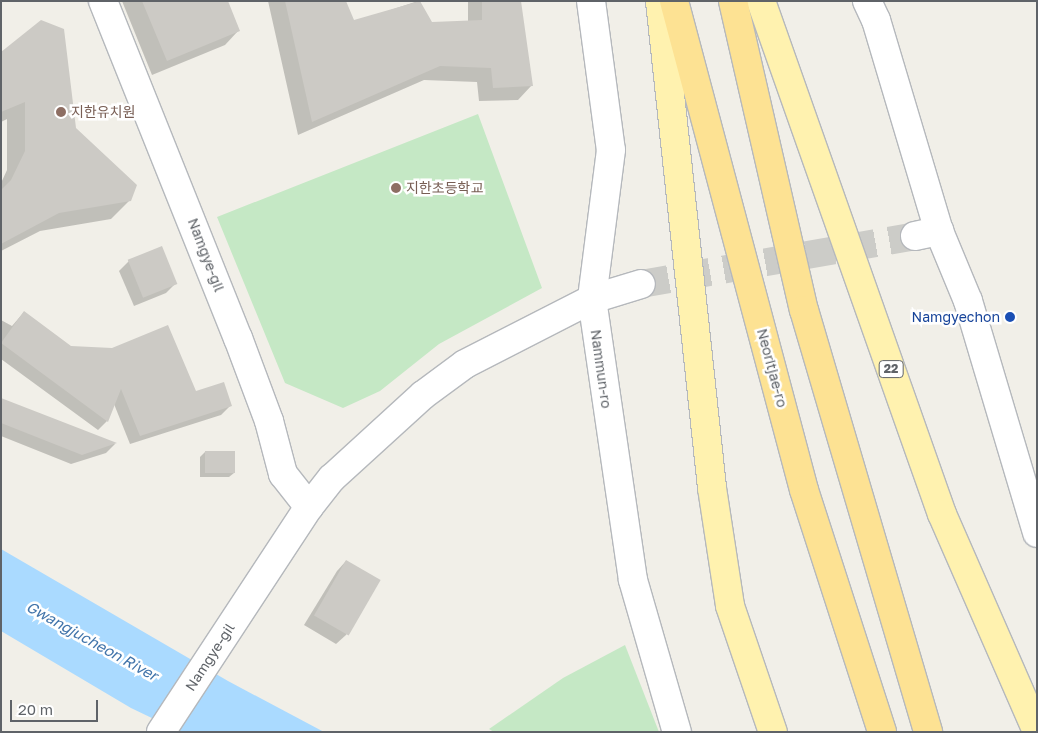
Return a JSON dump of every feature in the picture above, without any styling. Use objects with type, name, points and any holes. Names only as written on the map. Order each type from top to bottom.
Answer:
[{"type":"highway","name":"Neoritjae-ro","points":[[674,1],[804,490],[882,732]]},
{"type":"highway","points":[[733,1],[804,310],[928,732]]},
{"type":"main road","points":[[660,1],[717,518],[730,606],[773,732]]},
{"type":"main road","name":"22","points":[[761,1],[942,514],[1037,731]]},
{"type":"street","name":"Namgye-gil","points":[[103,1],[194,222],[259,393],[283,474],[309,507]]},
{"type":"street","name":"Nammun-ro","points":[[591,1],[611,150],[592,299],[633,580],[677,732]]},
{"type":"street","points":[[867,1],[876,20],[927,234],[968,301],[1037,533]]},
{"type":"street","name":"Namgye-gil","points":[[161,732],[309,507],[332,478],[423,395],[464,364],[592,299],[641,284]]},
{"type":"green space","points":[[478,114],[542,288],[439,344],[380,391],[343,408],[285,383],[217,217]]},
{"type":"green space","points":[[625,645],[659,732],[494,732],[489,729],[563,678]]},
{"type":"water","name":"Gwangjucheon River","points":[[1,549],[228,681],[324,732],[181,732],[131,708],[1,631]]},
{"type":"building","points":[[142,1],[228,1],[240,31],[167,61]]},
{"type":"building","points":[[285,1],[346,1],[354,20],[420,1],[432,22],[482,20],[482,1],[521,1],[533,86],[493,88],[491,68],[440,66],[312,122]]},
{"type":"building","points":[[41,20],[64,29],[76,128],[137,185],[131,201],[59,213],[1,244],[1,190],[11,180],[25,151],[25,102],[1,112],[1,52]]},
{"type":"building","points":[[162,246],[177,284],[143,298],[128,260]]},
{"type":"building","points":[[24,311],[71,346],[112,348],[168,325],[196,391],[224,382],[232,406],[140,436],[121,389],[108,422],[1,343]]},
{"type":"building","points":[[1,398],[117,443],[82,455],[1,423]]},
{"type":"building","points":[[205,451],[235,451],[235,473],[205,473]]},
{"type":"building","points":[[346,560],[381,580],[349,635],[314,615]]},
{"type":"tunnel","points":[[641,284],[915,236]]},
{"type":"place","name":"지한유치원","points":[[61,112]]},
{"type":"place","name":"지한초등학교","points":[[396,188]]},
{"type":"place","name":"Namgyechon","points":[[1010,317]]}]
